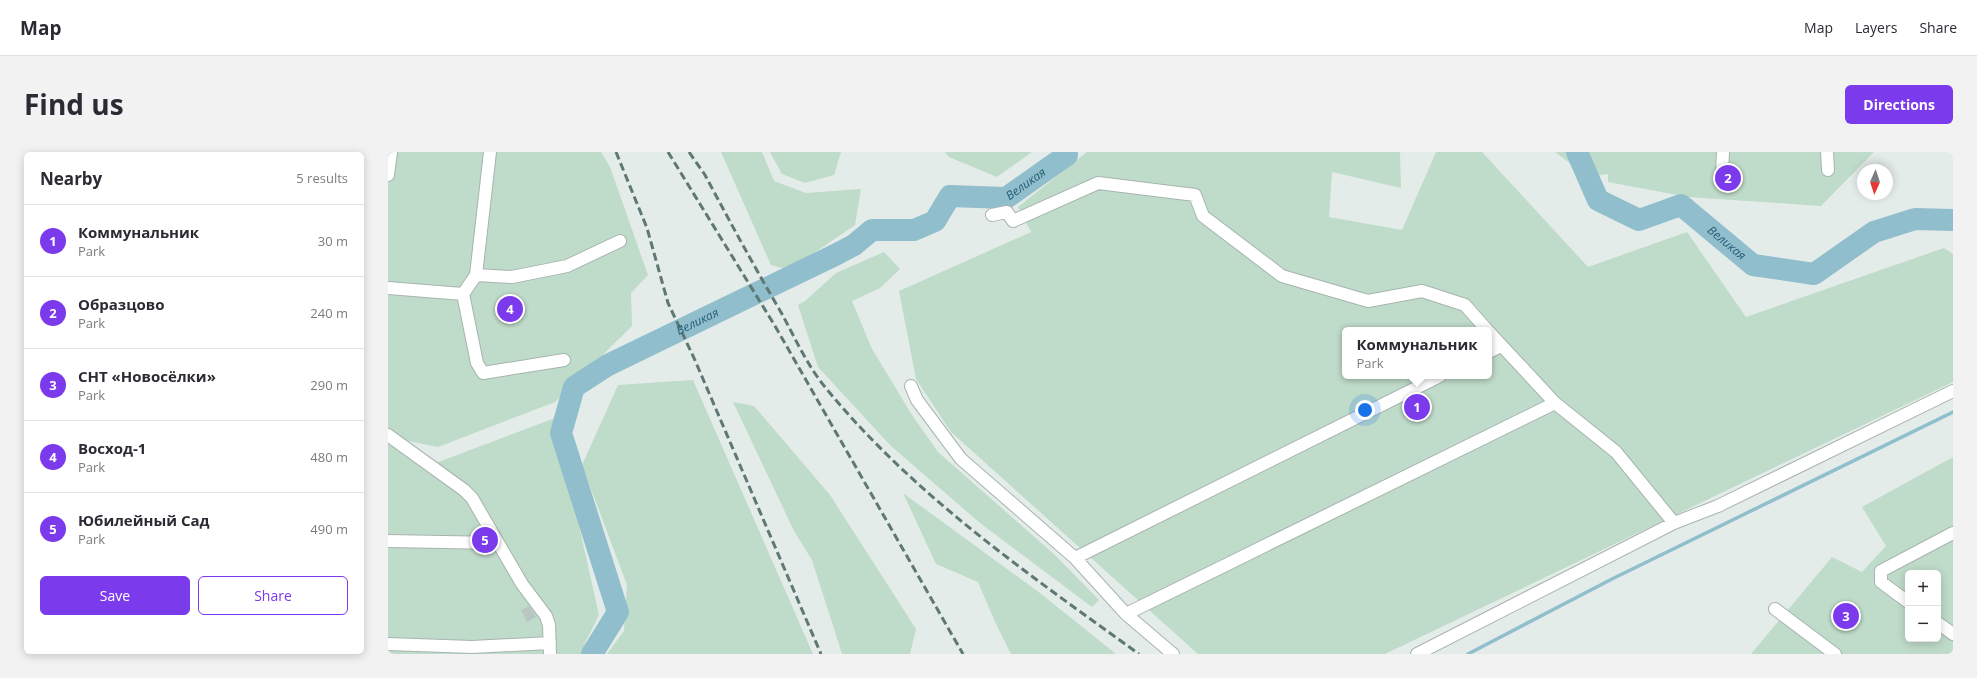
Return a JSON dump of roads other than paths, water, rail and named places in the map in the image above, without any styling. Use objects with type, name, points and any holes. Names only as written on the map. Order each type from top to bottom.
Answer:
[{"type":"street","points":[[388,175],[391,152]]},
{"type":"street","points":[[490,152],[476,275],[463,294],[477,363],[483,373],[564,360]]},
{"type":"street","points":[[1722,174],[1724,152]]},
{"type":"street","points":[[1827,152],[1828,170]]},
{"type":"street","points":[[992,215],[1007,212],[1013,221],[1098,183],[1195,195],[1202,216],[1282,276],[1368,301],[1422,291],[1466,305],[1485,327]]},
{"type":"street","points":[[476,275],[512,277],[567,266],[620,241]]},
{"type":"street","points":[[388,288],[463,294]]},
{"type":"street","points":[[1492,336],[1555,403],[1616,452],[1674,522]]},
{"type":"street","points":[[1492,350],[1501,346]]},
{"type":"street","points":[[1075,558],[1434,379]]},
{"type":"street","points":[[911,386],[916,400],[961,459],[1075,558],[1126,614],[1173,654]]},
{"type":"street","points":[[1417,654],[1674,522],[1718,506],[1953,391]]},
{"type":"street","points":[[1126,614],[1555,403]]},
{"type":"street","points":[[388,435],[464,490],[472,498],[522,584],[546,616],[549,625],[550,648],[388,644]]},
{"type":"street","points":[[1905,600],[1881,582],[1881,571],[1953,533]]},
{"type":"street","points":[[388,541],[498,542]]},
{"type":"street","points":[[1775,609],[1835,654]]},
{"type":"street","points":[[1941,625],[1953,634]]},
{"type":"waterway","name":"Великая","points":[[592,654],[618,612],[561,433],[574,387],[608,365],[837,254],[854,245],[872,230],[914,230],[935,221],[950,196],[1006,198],[1067,155],[1067,152]]},
{"type":"waterway","name":"Великая","points":[[1577,152],[1598,200],[1639,220],[1681,205],[1753,265],[1814,274],[1874,232],[1915,219],[1953,220]]},
{"type":"waterway","points":[[1468,654],[1612,579],[1953,412]]},
{"type":"railway","points":[[616,152],[647,228],[668,303],[694,358],[821,654]]},
{"type":"railway","points":[[668,152],[775,326],[963,654]]},
{"type":"railway","points":[[689,152],[705,175],[813,370],[825,387],[859,426],[895,463],[973,531],[1055,594],[1139,654]]},
{"type":"place","name":"Образцово","points":[[1728,178]]},
{"type":"place","name":"Восход-1","points":[[510,309]]},
{"type":"place","name":"Коммунальник","points":[[1417,407]]},
{"type":"place","name":"Юбилейный Сад","points":[[485,540]]},
{"type":"place","name":"СНТ «Новосёлки»","points":[[1846,616]]}]
